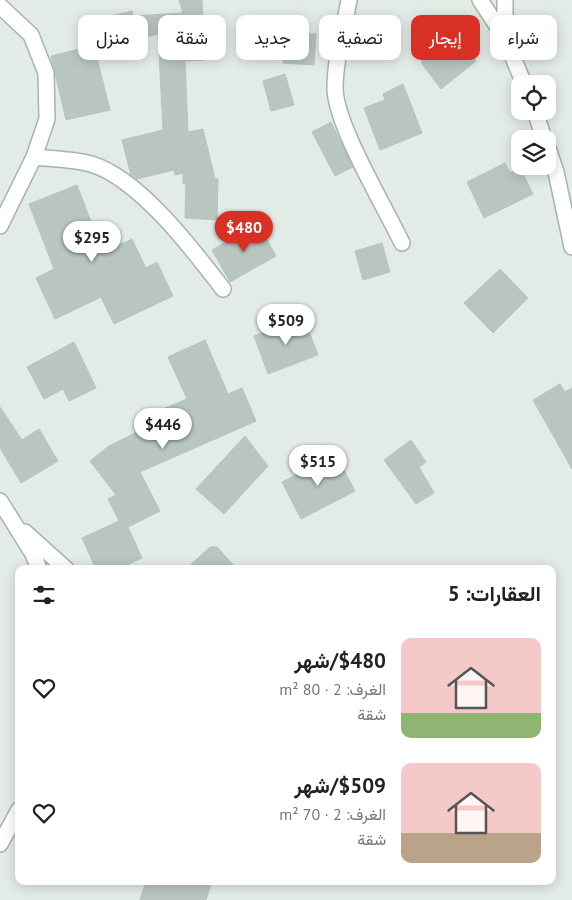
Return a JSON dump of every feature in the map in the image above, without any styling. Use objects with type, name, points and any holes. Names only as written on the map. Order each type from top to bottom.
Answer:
[{"type":"street","points":[[349,0],[335,88],[340,110],[354,147],[402,243]]},
{"type":"street","points":[[480,0],[490,15]]},
{"type":"street","points":[[505,0],[505,15]]},
{"type":"street","points":[[0,6],[31,35],[46,73],[46,119],[34,157],[0,226]]},
{"type":"street","points":[[514,60],[520,75]]},
{"type":"street","points":[[34,157],[91,164],[113,173],[145,200],[192,248],[223,289]]},
{"type":"street","points":[[556,172],[572,247]]},
{"type":"street","points":[[0,501],[33,554],[37,565]]},
{"type":"street","points":[[13,521],[62,565]]},
{"type":"street","points":[[0,844],[15,817]]},
{"type":"building","points":[[179,0],[202,0],[203,15],[158,15],[158,34],[148,37],[148,15],[183,13]]},
{"type":"building","points":[[132,11],[133,15],[115,15]]},
{"type":"building","points":[[309,34],[316,34],[314,65],[283,63],[283,60],[309,60]]},
{"type":"building","points":[[78,49],[78,60],[98,60],[110,110],[66,120],[51,56]]},
{"type":"building","points":[[159,60],[205,60],[185,61],[188,132],[203,129],[215,179],[218,179],[217,220],[185,218],[186,184],[183,184],[183,173],[175,175],[174,170],[137,179],[131,175],[122,140],[163,130]]},
{"type":"building","points":[[422,60],[476,61],[441,89],[422,64]]},
{"type":"building","points":[[285,74],[294,105],[271,111],[263,81]]},
{"type":"building","points":[[403,84],[422,133],[380,150],[364,108],[385,100],[383,94]]},
{"type":"building","points":[[331,122],[353,167],[335,176],[312,132]]},
{"type":"building","points":[[505,163],[511,175],[524,175],[533,194],[484,218],[467,182]]},
{"type":"building","points":[[77,185],[103,253],[132,239],[146,268],[157,262],[173,296],[114,324],[101,297],[55,319],[36,278],[54,269],[29,204]]},
{"type":"building","points":[[258,224],[276,256],[230,282],[212,250]]},
{"type":"building","points":[[382,243],[390,272],[363,280],[355,251]]},
{"type":"building","points":[[500,269],[528,298],[493,333],[464,303]]},
{"type":"building","points":[[304,318],[318,355],[268,374],[254,336]]},
{"type":"building","points":[[205,340],[228,394],[242,388],[256,421],[140,472],[160,511],[128,527],[142,558],[127,565],[94,565],[82,538],[119,521],[108,499],[116,495],[90,461],[109,446],[155,423],[151,414],[187,399],[168,357]]},
{"type":"building","points":[[74,342],[96,388],[69,401],[63,389],[44,399],[27,367]]},
{"type":"building","points":[[560,384],[565,392],[572,388],[572,469],[533,400]]},
{"type":"building","points":[[0,407],[22,440],[39,429],[58,461],[21,483],[0,448]]},
{"type":"building","points":[[245,436],[268,466],[224,514],[196,489]]},
{"type":"building","points":[[411,440],[426,462],[419,467],[434,493],[416,504],[384,460]]},
{"type":"building","points":[[336,455],[355,491],[301,519],[282,482]]},
{"type":"building","points":[[210,547],[217,547],[233,565],[190,565]]},
{"type":"building","points":[[145,885],[211,885],[206,900],[140,900]]}]
